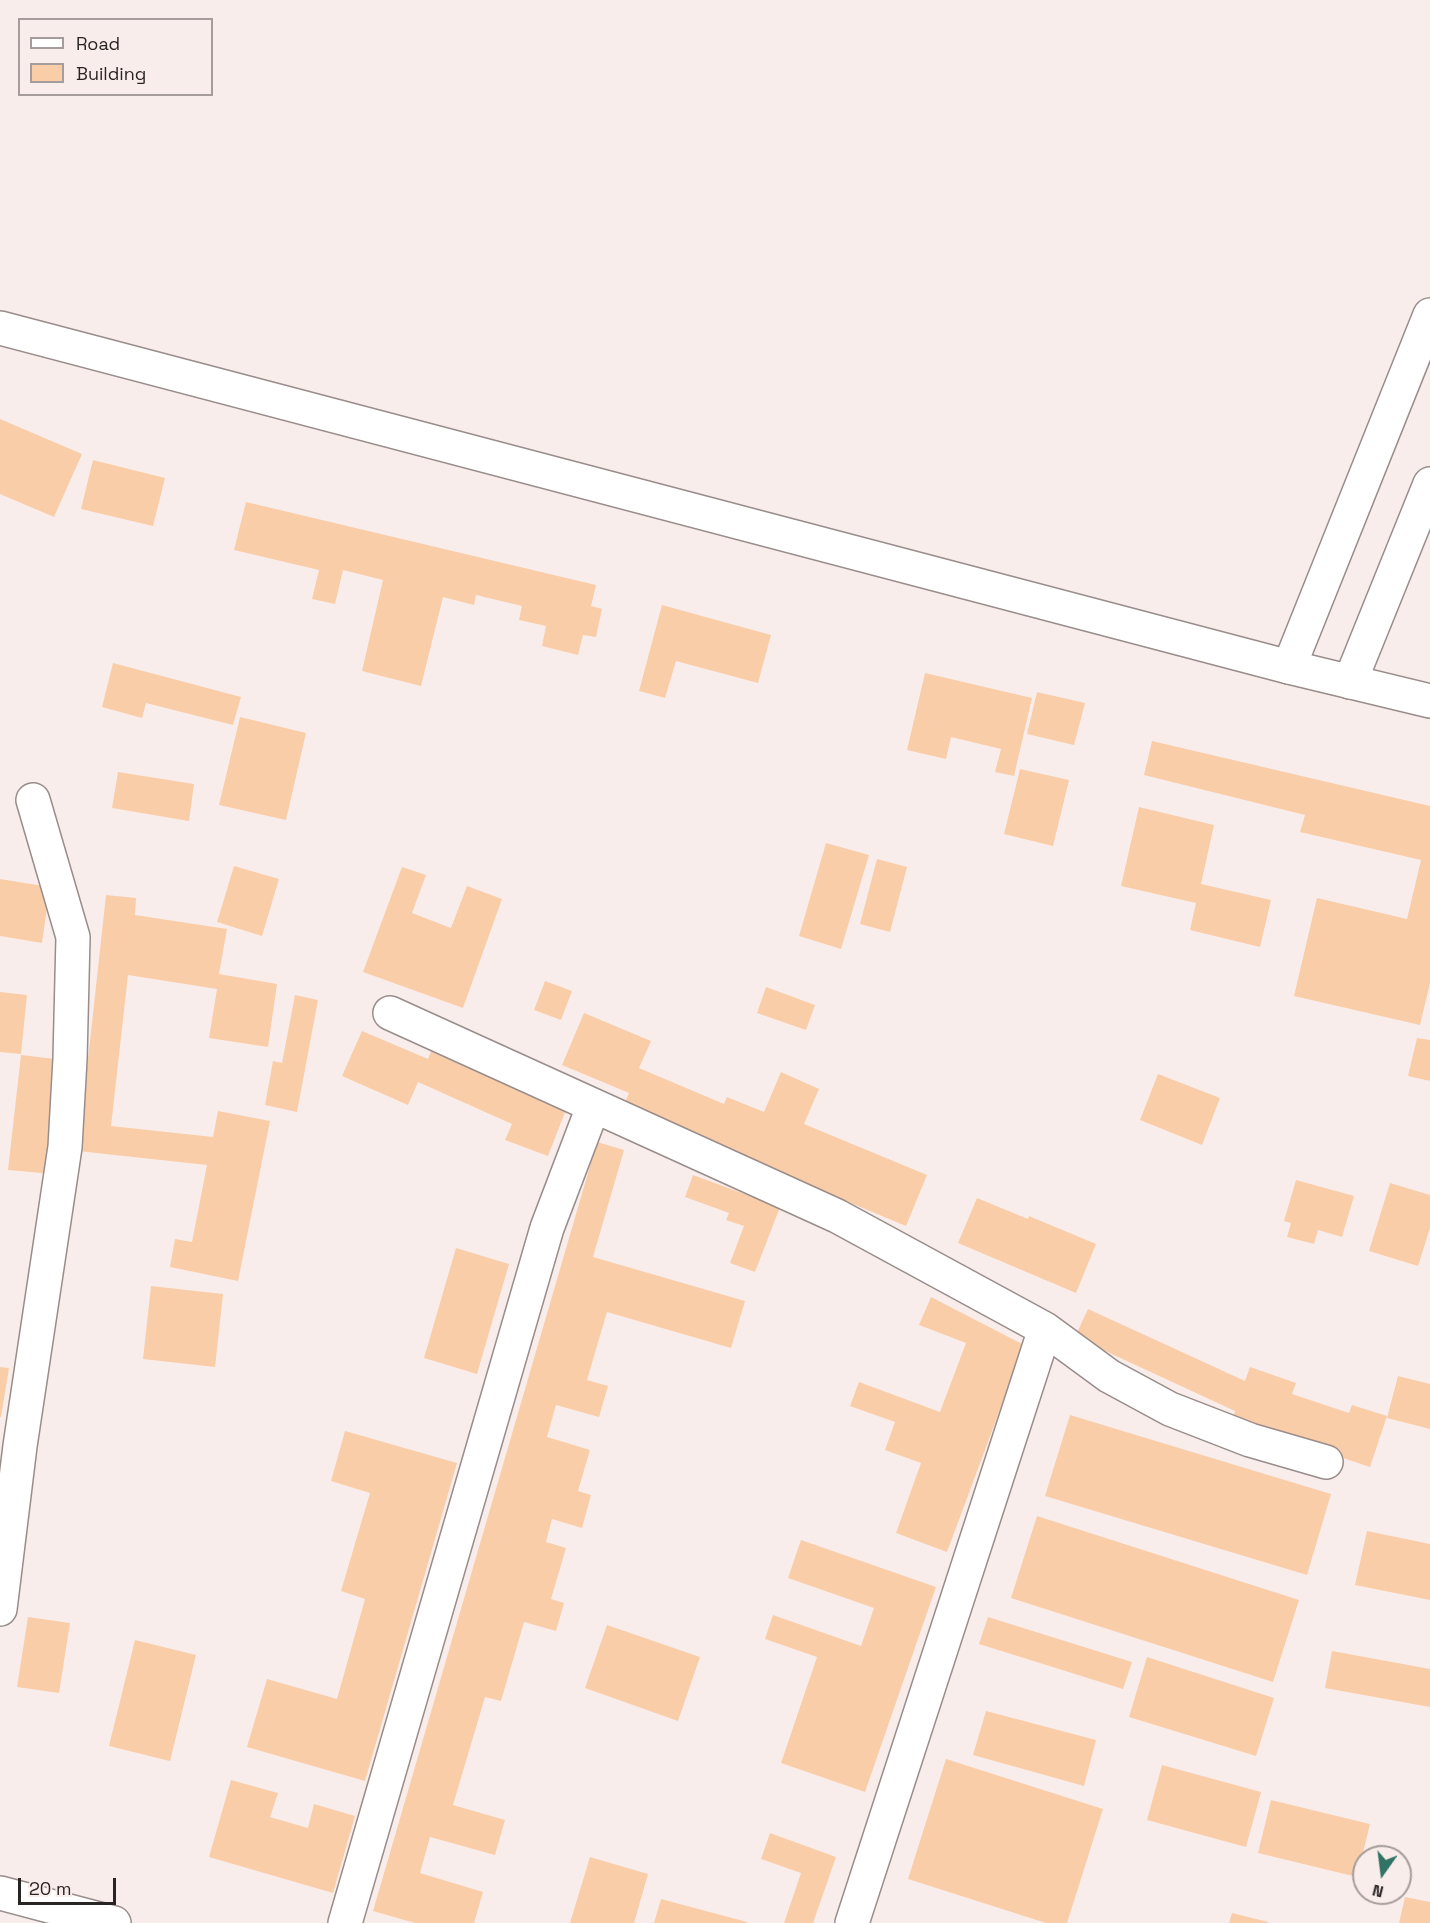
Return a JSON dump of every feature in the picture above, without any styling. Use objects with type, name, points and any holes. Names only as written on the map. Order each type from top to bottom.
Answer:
[{"type":"street","points":[[1289,667],[1430,315]]},
{"type":"street","points":[[0,328],[1289,667],[1430,701]]},
{"type":"street","points":[[1350,682],[1423,517],[1430,484]]},
{"type":"street","points":[[0,1610],[20,1446],[64,1147],[70,1059],[73,938],[33,800]]},
{"type":"street","points":[[390,1013],[592,1107],[837,1216],[1045,1329],[1109,1376],[1170,1409],[1250,1440],[1326,1462]]},
{"type":"street","points":[[345,1923],[547,1228],[592,1107]]},
{"type":"street","points":[[852,1923],[1045,1329]]},
{"type":"street","points":[[0,1893],[53,1915],[114,1923]]},
{"type":"building","points":[[0,419],[82,454],[54,517],[0,494]]},
{"type":"building","points":[[93,460],[165,478],[153,526],[81,509]]},
{"type":"building","points":[[246,502],[596,585],[591,606],[602,609],[596,637],[583,635],[578,655],[542,646],[546,626],[519,620],[522,606],[476,595],[474,605],[443,597],[421,686],[362,671],[383,580],[343,570],[335,604],[312,599],[319,570],[234,550]]},
{"type":"building","points":[[662,605],[771,635],[758,683],[676,661],[665,698],[639,691]]},
{"type":"building","points":[[113,663],[241,697],[233,725],[146,703],[142,718],[102,707]]},
{"type":"building","points":[[925,673],[1032,698],[1014,776],[995,772],[1001,749],[951,737],[946,759],[907,750]]},
{"type":"building","points":[[1037,692],[1085,703],[1074,745],[1027,734]]},
{"type":"building","points":[[240,717],[306,733],[286,820],[219,805]]},
{"type":"building","points":[[1152,741],[1430,806],[1430,983],[1420,1025],[1294,996],[1317,898],[1407,919],[1421,860],[1300,832],[1305,815],[1144,775]]},
{"type":"building","points":[[1020,769],[1069,780],[1053,846],[1004,834]]},
{"type":"building","points":[[118,772],[194,784],[189,821],[112,808]]},
{"type":"building","points":[[1139,807],[1214,825],[1201,884],[1271,900],[1260,947],[1190,930],[1196,903],[1121,886]]},
{"type":"building","points":[[826,843],[869,855],[841,949],[799,936]]},
{"type":"building","points":[[877,859],[907,867],[890,932],[860,924]]},
{"type":"building","points":[[234,866],[279,879],[262,936],[217,922]]},
{"type":"building","points":[[402,867],[426,875],[412,913],[451,928],[467,886],[502,899],[463,1008],[363,972]]},
{"type":"building","points":[[0,879],[50,887],[42,943],[0,936]]},
{"type":"building","points":[[106,895],[136,898],[135,915],[227,929],[219,974],[277,984],[268,1047],[209,1038],[217,989],[128,975],[111,1126],[213,1137],[218,1111],[270,1121],[238,1281],[170,1267],[175,1239],[192,1242],[207,1165],[78,1151]]},
{"type":"building","points":[[545,981],[572,991],[561,1020],[534,1010]]},
{"type":"building","points":[[766,987],[815,1005],[806,1030],[757,1013]]},
{"type":"building","points":[[0,992],[27,995],[21,1054],[0,1052]]},
{"type":"building","points":[[295,995],[318,1000],[297,1112],[265,1105],[273,1061],[282,1063]]},
{"type":"building","points":[[584,1013],[651,1041],[639,1068],[724,1104],[727,1097],[764,1112],[781,1072],[819,1089],[804,1124],[927,1175],[906,1226],[762,1166],[620,1114],[629,1093],[562,1065]]},
{"type":"building","points":[[362,1031],[428,1059],[432,1049],[567,1107],[548,1156],[505,1140],[512,1124],[418,1082],[408,1105],[342,1076]]},
{"type":"building","points":[[1417,1038],[1430,1040],[1430,1081],[1408,1076]]},
{"type":"building","points":[[21,1055],[64,1060],[52,1174],[8,1170]]},
{"type":"building","points":[[1158,1074],[1220,1098],[1202,1145],[1140,1120]]},
{"type":"building","points":[[597,1142],[624,1150],[593,1257],[745,1301],[731,1348],[607,1312],[587,1380],[608,1386],[599,1417],[556,1405],[547,1437],[590,1450],[578,1491],[591,1495],[582,1528],[552,1519],[546,1542],[566,1548],[551,1599],[564,1603],[556,1631],[524,1622],[501,1701],[485,1697],[453,1805],[505,1820],[495,1855],[430,1837],[420,1873],[483,1892],[474,1923],[415,1923],[373,1911]]},
{"type":"building","points":[[693,1175],[780,1207],[755,1272],[730,1263],[744,1226],[726,1220],[729,1213],[685,1197]]},
{"type":"building","points":[[1296,1180],[1354,1196],[1342,1237],[1318,1230],[1314,1244],[1287,1237],[1291,1223],[1284,1221]]},
{"type":"building","points":[[1390,1183],[1430,1195],[1430,1228],[1418,1266],[1369,1251]]},
{"type":"building","points":[[977,1198],[1028,1219],[1029,1216],[1096,1244],[1076,1293],[958,1243]]},
{"type":"building","points":[[456,1248],[509,1264],[477,1374],[424,1358]]},
{"type":"building","points":[[151,1286],[223,1294],[215,1367],[143,1359]]},
{"type":"building","points":[[931,1297],[1024,1345],[947,1552],[896,1533],[921,1463],[885,1450],[895,1422],[850,1406],[859,1382],[940,1412],[966,1343],[919,1325]]},
{"type":"building","points":[[1088,1309],[1245,1381],[1250,1367],[1296,1383],[1292,1394],[1349,1413],[1352,1405],[1387,1416],[1370,1467],[1232,1421],[1235,1411],[1075,1337]]},
{"type":"building","points":[[0,1367],[9,1368],[1,1417],[0,1417]]},
{"type":"building","points":[[1398,1376],[1430,1384],[1430,1429],[1387,1418]]},
{"type":"building","points":[[1070,1415],[1331,1494],[1307,1575],[1045,1496]]},
{"type":"building","points":[[345,1431],[457,1463],[365,1781],[247,1747],[267,1679],[337,1699],[365,1599],[341,1591],[370,1493],[331,1481]]},
{"type":"building","points":[[1037,1516],[1299,1600],[1273,1682],[1011,1598]]},
{"type":"building","points":[[1367,1531],[1430,1544],[1430,1600],[1355,1585]]},
{"type":"building","points":[[801,1540],[936,1587],[865,1792],[781,1763],[817,1657],[765,1639],[773,1615],[861,1646],[874,1608],[788,1578]]},
{"type":"building","points":[[28,1617],[70,1623],[59,1693],[17,1687]]},
{"type":"building","points":[[988,1617],[1132,1662],[1123,1689],[979,1644]]},
{"type":"building","points":[[607,1625],[700,1657],[678,1721],[585,1688]]},
{"type":"building","points":[[135,1640],[196,1655],[170,1761],[109,1746]]},
{"type":"building","points":[[1332,1651],[1430,1669],[1430,1707],[1325,1688]]},
{"type":"building","points":[[1147,1657],[1274,1698],[1256,1756],[1129,1717]]},
{"type":"building","points":[[986,1711],[1096,1740],[1084,1786],[973,1755]]},
{"type":"building","points":[[946,1759],[1103,1809],[1067,1923],[1046,1923],[908,1879]]},
{"type":"building","points":[[1162,1765],[1261,1792],[1246,1847],[1147,1820]]},
{"type":"building","points":[[231,1780],[278,1793],[270,1817],[308,1828],[314,1804],[355,1816],[333,1893],[209,1857]]},
{"type":"building","points":[[1271,1800],[1370,1824],[1365,1845],[1352,1845],[1352,1876],[1258,1853]]},
{"type":"building","points":[[770,1833],[836,1857],[813,1923],[784,1923],[801,1873],[761,1859]]},
{"type":"building","points":[[590,1857],[648,1874],[634,1923],[570,1923]]},
{"type":"building","points":[[1412,1898],[1430,1902],[1430,1923],[1399,1923],[1403,1905],[1412,1905]]},
{"type":"building","points":[[661,1899],[747,1922],[747,1923],[654,1923]]},
{"type":"building","points":[[1232,1913],[1268,1922],[1268,1923],[1229,1923]]}]
